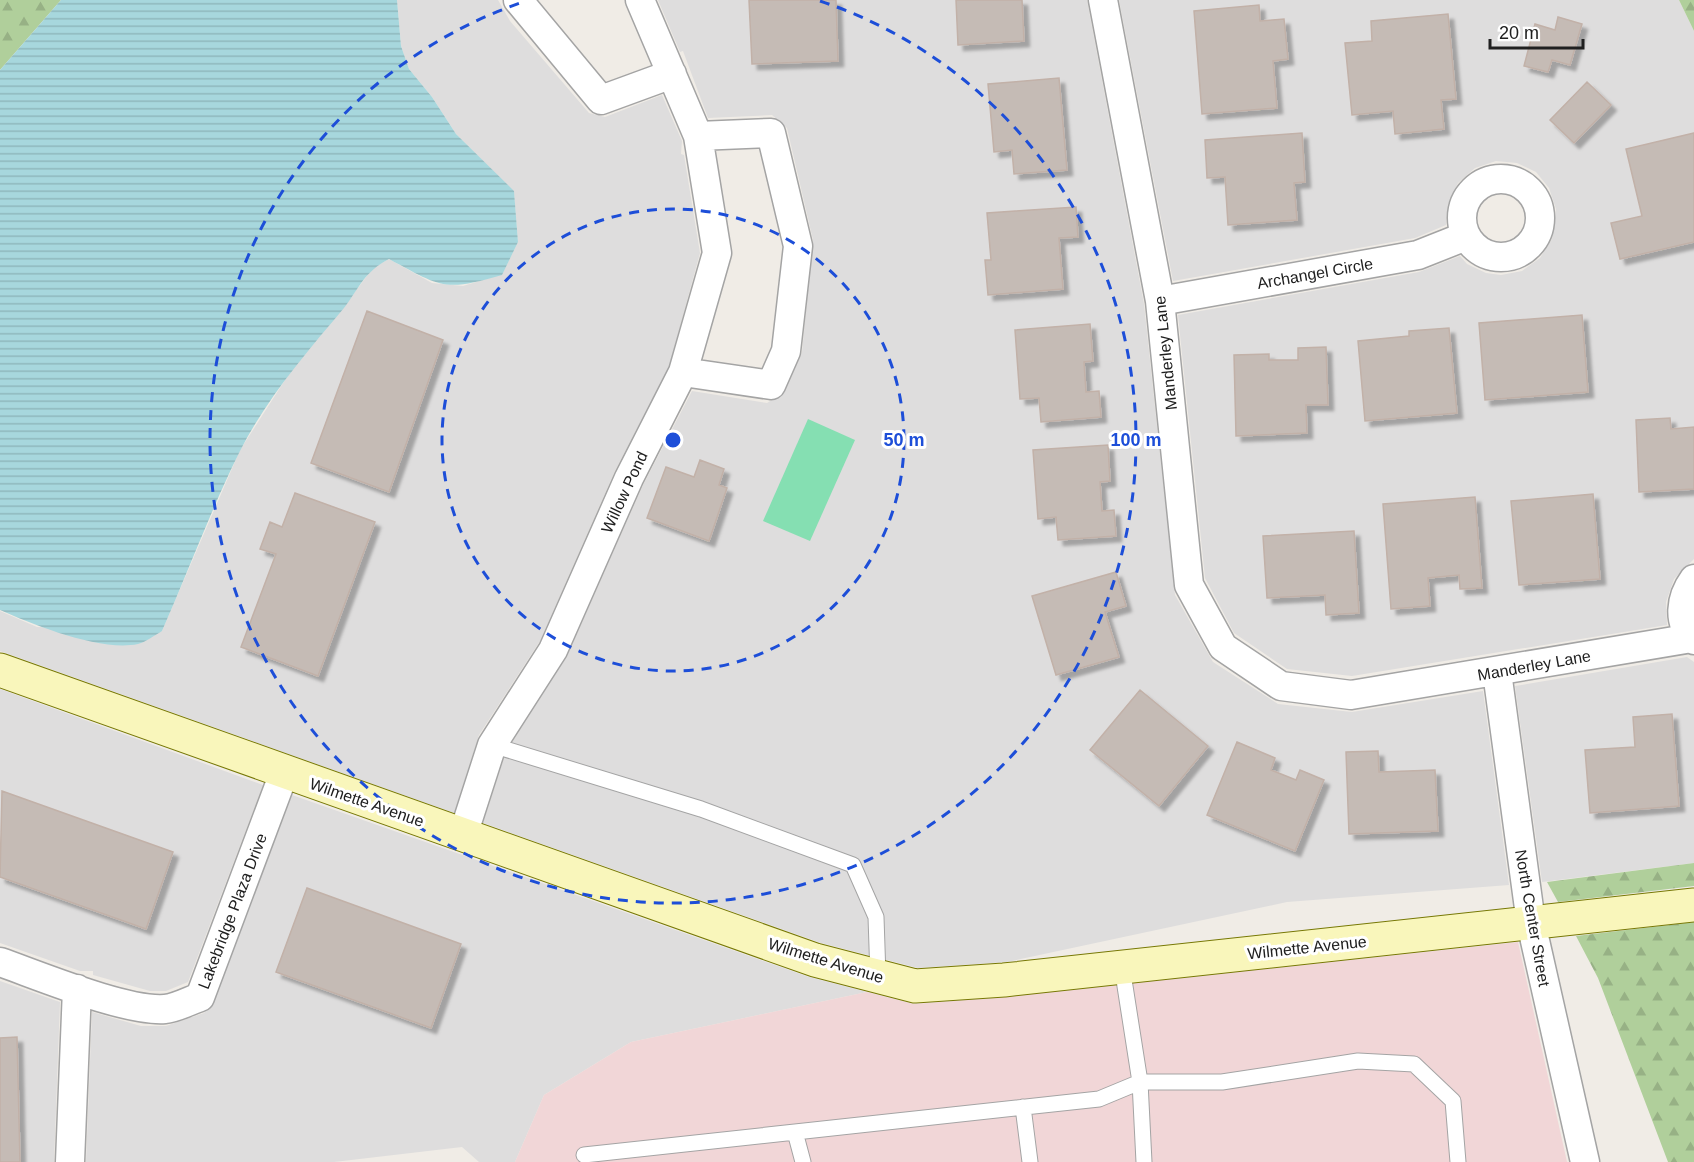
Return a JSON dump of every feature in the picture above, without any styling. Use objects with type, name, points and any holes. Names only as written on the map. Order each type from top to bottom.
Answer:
[{"type":"street","points":[[518,0],[601,100],[672,74]]},
{"type":"street","name":"Willow Pond","points":[[463,835],[492,745],[553,650],[629,478],[684,372],[717,253],[698,136],[640,0]]},
{"type":"street","name":"Manderley Lane","points":[[1103,0],[1160,301],[1189,585],[1223,647],[1281,686],[1351,694],[1693,639]]},
{"type":"street","points":[[684,372],[771,385],[786,351],[798,246],[771,133],[698,136]]},
{"type":"street","name":"Archangel Circle","points":[[1160,301],[1418,255],[1466,236]]},
{"type":"street","points":[[1693,639],[1683,623],[1681,606],[1686,590],[1694,579]]},
{"type":"street","name":"Wilmette Avenue","points":[[0,670],[284,773],[815,960],[915,986],[1122,967],[1694,904]]},
{"type":"street","name":"North Center Street","points":[[1497,672],[1531,923],[1585,1162]]},
{"type":"street","name":"Lakebridge Plaza Drive","points":[[0,962],[77,989],[147,1009],[167,1009],[200,997],[284,773]]},
{"type":"street","points":[[70,1162],[77,989]]},
{"type":"lane","points":[[492,745],[701,808],[853,865],[876,917],[879,976]]},
{"type":"lane","points":[[1122,967],[1140,1082],[1144,1162]]},
{"type":"lane","points":[[584,1155],[1099,1099],[1140,1082],[1222,1082],[1358,1061],[1414,1064],[1453,1101],[1458,1162]]},
{"type":"lane","points":[[1023,1107],[1030,1162]]},
{"type":"lane","points":[[795,1132],[803,1162]]},
{"type":"shaded area","points":[[397,0],[498,0],[510,21],[589,113],[605,117],[662,95],[682,141],[681,154],[684,155],[700,253],[669,367],[615,471],[540,641],[479,735],[454,813],[0,651],[0,611],[37,627],[162,631],[240,450],[296,363],[373,268],[389,259],[432,283],[463,286],[502,274],[518,242],[514,192],[456,134],[432,97],[409,69],[401,46]]},
{"type":"shaded area","points":[[658,0],[1087,0],[1144,304],[1175,595],[1213,662],[1278,704],[1352,712],[1483,691],[1509,885],[1287,902],[1007,962],[918,968],[821,943],[483,823],[506,752],[567,656],[643,485],[692,391],[767,403],[784,392],[802,352],[813,240],[787,128],[772,115],[708,118],[683,51],[680,52]]},
{"type":"shaded area","points":[[1119,0],[1679,0],[1694,31],[1694,559],[1674,579],[1666,602],[1667,625],[1352,676],[1287,669],[1234,633],[1205,578],[1178,315],[1419,272],[1460,256],[1467,264],[1486,273],[1501,275],[1522,271],[1540,258],[1552,239],[1556,209],[1549,188],[1536,172],[1517,163],[1496,161],[1475,168],[1458,183],[1448,204],[1446,225],[1415,238],[1173,281]]},
{"type":"shaded area","points":[[1687,657],[1694,662],[1694,863],[1542,882],[1515,686]]},
{"type":"shaded area","points":[[0,689],[263,785],[188,982],[166,991],[150,991],[93,975],[93,971],[80,971],[0,943]]},
{"type":"shaded area","points":[[292,795],[809,977],[867,992],[631,1042],[544,1095],[515,1162],[479,1162],[462,1147],[334,1162],[86,1162],[92,1012],[141,1026],[166,1026],[204,1013],[214,1002]]},
{"type":"shaded area","points":[[1518,942],[1567,1162],[515,1162],[544,1095],[631,1042],[867,992],[914,1004],[1004,997]]},
{"type":"shaded area","points":[[0,981],[60,1002],[54,1162],[0,1162]]},
{"type":"green space","points":[[0,0],[61,0],[0,70]]},
{"type":"green space","points":[[1679,0],[1694,0],[1694,31]]},
{"type":"green space","points":[[808,419],[855,440],[810,541],[763,521]]},
{"type":"green space","points":[[1694,863],[1694,886],[1558,902],[1547,882]]},
{"type":"green space","points":[[1694,922],[1694,1162],[1668,1162],[1598,978],[1576,936]]},
{"type":"water","points":[[61,0],[397,0],[401,46],[409,69],[432,97],[456,134],[514,191],[518,242],[502,275],[467,284],[443,284],[420,276],[389,259],[363,280],[344,308],[262,413],[230,472],[162,631],[138,644],[106,644],[87,641],[31,623],[0,610],[0,70]]},
{"type":"building","points":[[749,0],[836,0],[838,61],[752,64]]},
{"type":"building","points":[[956,0],[1022,0],[1024,41],[958,45]]},
{"type":"building","points":[[1259,5],[1260,21],[1284,19],[1288,59],[1273,61],[1277,108],[1202,114],[1194,11]]},
{"type":"building","points":[[1448,14],[1456,99],[1441,100],[1444,129],[1395,134],[1393,111],[1352,115],[1345,43],[1372,41],[1371,21]]},
{"type":"building","points":[[1558,17],[1582,24],[1570,65],[1552,60],[1548,72],[1524,66],[1535,24],[1555,30]]},
{"type":"building","points":[[1059,78],[1067,170],[1014,174],[1012,150],[994,152],[988,84]]},
{"type":"building","points":[[1587,82],[1611,105],[1574,143],[1550,120]]},
{"type":"building","points":[[1302,133],[1305,182],[1294,183],[1297,220],[1228,225],[1225,177],[1207,178],[1205,140]]},
{"type":"building","points":[[1694,133],[1694,242],[1620,259],[1611,223],[1642,216],[1626,149]]},
{"type":"building","points":[[1076,207],[1078,237],[1059,238],[1063,289],[988,295],[985,260],[991,260],[987,213]]},
{"type":"building","points":[[367,311],[443,340],[389,492],[311,463]]},
{"type":"building","points":[[1582,315],[1588,392],[1485,400],[1479,323]]},
{"type":"building","points":[[1090,324],[1093,361],[1084,362],[1086,392],[1099,391],[1101,417],[1041,422],[1039,398],[1020,399],[1015,330]]},
{"type":"building","points":[[1449,328],[1457,413],[1365,421],[1358,341],[1409,336],[1409,331]]},
{"type":"building","points":[[1326,347],[1328,405],[1306,405],[1307,433],[1236,436],[1234,355],[1269,354],[1269,360],[1298,360],[1298,348]]},
{"type":"building","points":[[1670,418],[1671,429],[1694,427],[1694,489],[1639,492],[1636,420]]},
{"type":"building","points":[[1108,445],[1110,481],[1100,482],[1102,511],[1114,510],[1116,536],[1058,540],[1056,517],[1038,519],[1033,450]]},
{"type":"building","points":[[700,460],[724,469],[719,485],[727,488],[709,541],[647,518],[666,467],[694,477]]},
{"type":"building","points":[[295,493],[375,522],[318,676],[241,647],[276,554],[260,549],[270,522],[282,527]]},
{"type":"building","points":[[1593,494],[1600,579],[1519,585],[1511,501]]},
{"type":"building","points":[[1475,497],[1482,588],[1460,589],[1459,575],[1428,578],[1430,606],[1391,609],[1383,504]]},
{"type":"building","points":[[1354,531],[1359,613],[1326,615],[1325,595],[1267,598],[1263,536]]},
{"type":"building","points":[[1116,572],[1126,606],[1105,612],[1119,657],[1056,675],[1032,596]]},
{"type":"building","points":[[1140,690],[1208,746],[1159,806],[1090,750]]},
{"type":"building","points":[[1672,714],[1679,806],[1590,813],[1585,750],[1635,747],[1633,717]]},
{"type":"building","points":[[1237,742],[1275,758],[1271,770],[1296,780],[1300,770],[1324,780],[1295,851],[1207,815]]},
{"type":"building","points":[[1378,751],[1379,772],[1435,770],[1438,831],[1349,834],[1346,752]]},
{"type":"building","points":[[2,791],[173,852],[146,929],[0,877]]},
{"type":"building","points":[[307,888],[461,944],[431,1028],[276,972]]},
{"type":"building","points":[[17,1037],[20,1162],[0,1162],[0,1038]]}]
